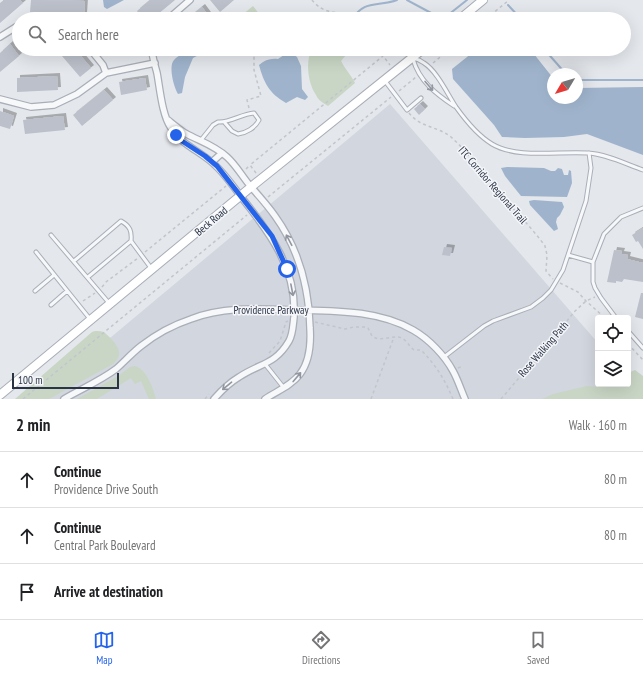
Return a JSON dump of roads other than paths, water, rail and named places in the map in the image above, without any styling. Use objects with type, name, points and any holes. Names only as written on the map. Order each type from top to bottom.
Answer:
[{"type":"main road","points":[[468,12],[483,0]]},
{"type":"main road","name":"Beck Road","points":[[0,395],[251,187],[413,58]]},
{"type":"street","points":[[176,12],[190,0]]},
{"type":"street","points":[[0,37],[12,28]]},
{"type":"street","points":[[96,56],[103,65],[106,73]]},
{"type":"street","points":[[154,56],[166,118],[170,128],[176,135],[212,162],[272,236],[282,257],[294,296],[294,319],[291,338],[286,346],[272,361],[239,376],[214,399]]},
{"type":"street","points":[[0,99],[31,107],[54,105],[77,94],[106,73],[155,63]]},
{"type":"street","points":[[166,118],[185,133],[201,140],[222,153],[238,169],[251,187],[264,201],[276,217],[292,244],[304,280],[310,310],[309,353],[300,374],[284,388],[265,399]]},
{"type":"street","points":[[193,148],[201,140]]},
{"type":"street","points":[[212,162],[222,153]]},
{"type":"street","name":"Providence Parkway","points":[[64,399],[116,369],[142,345],[192,318],[210,313],[255,308],[362,314],[384,318],[414,331],[428,341],[444,357],[453,371],[464,399]]},
{"type":"lane","points":[[413,58],[416,70],[437,95],[456,107]]},
{"type":"lane","points":[[413,58],[425,63],[429,67],[445,88],[456,107],[480,136],[504,150],[518,152],[590,153],[643,170]]},
{"type":"lane","points":[[384,80],[407,110],[420,98]]},
{"type":"lane","points":[[201,140],[213,125],[218,122],[225,123],[235,118],[250,114],[254,114],[259,120],[257,124],[243,133],[235,134],[225,123]]},
{"type":"lane","points":[[444,357],[484,326],[493,321],[531,307],[551,290],[560,275],[568,255],[586,201],[591,168],[590,153]]},
{"type":"lane","points":[[614,315],[595,288],[593,282],[593,262],[604,234],[621,217],[643,208]]},
{"type":"lane","points":[[74,261],[120,221],[126,224],[132,232],[131,241],[152,269]]},
{"type":"lane","points":[[51,235],[110,304]]},
{"type":"lane","points":[[88,277],[131,241]]},
{"type":"lane","points":[[36,252],[91,320]]},
{"type":"lane","points":[[568,255],[593,262]]},
{"type":"lane","points":[[35,291],[54,275]]},
{"type":"lane","points":[[51,305],[67,291]]},
{"type":"lane","points":[[631,335],[643,348]]},
{"type":"lane","points":[[265,364],[284,388]]},
{"type":"water","points":[[103,0],[124,0],[107,9],[104,7]]},
{"type":"water","points":[[197,56],[193,58],[185,77],[182,93],[178,94],[172,77],[172,63],[178,57]]},
{"type":"water","points":[[282,56],[297,57],[301,66],[302,89],[308,97],[305,100],[297,97],[286,103],[275,95],[268,87],[259,65],[268,60],[278,59]]},
{"type":"water","points":[[468,56],[536,56],[547,70],[547,104],[583,104],[583,88],[643,87],[643,155],[587,134],[564,137],[502,137],[494,125],[453,79],[452,69]]},
{"type":"water","points":[[501,168],[544,168],[551,171],[555,171],[558,168],[562,169],[564,175],[568,175],[569,170],[571,171],[572,183],[567,197],[521,196],[505,176]]},
{"type":"water","points":[[529,201],[562,202],[564,207],[556,222],[558,229],[554,231],[530,205]]},
{"type":"waterway","points":[[358,12],[366,6],[397,0]]},
{"type":"waterway","points":[[407,0],[429,12]]},
{"type":"waterway","points":[[452,12],[467,0]]},
{"type":"waterway","points":[[508,5],[514,12]]},
{"type":"waterway","points":[[550,56],[561,68]]},
{"type":"waterway","points":[[583,80],[643,80]]}]
